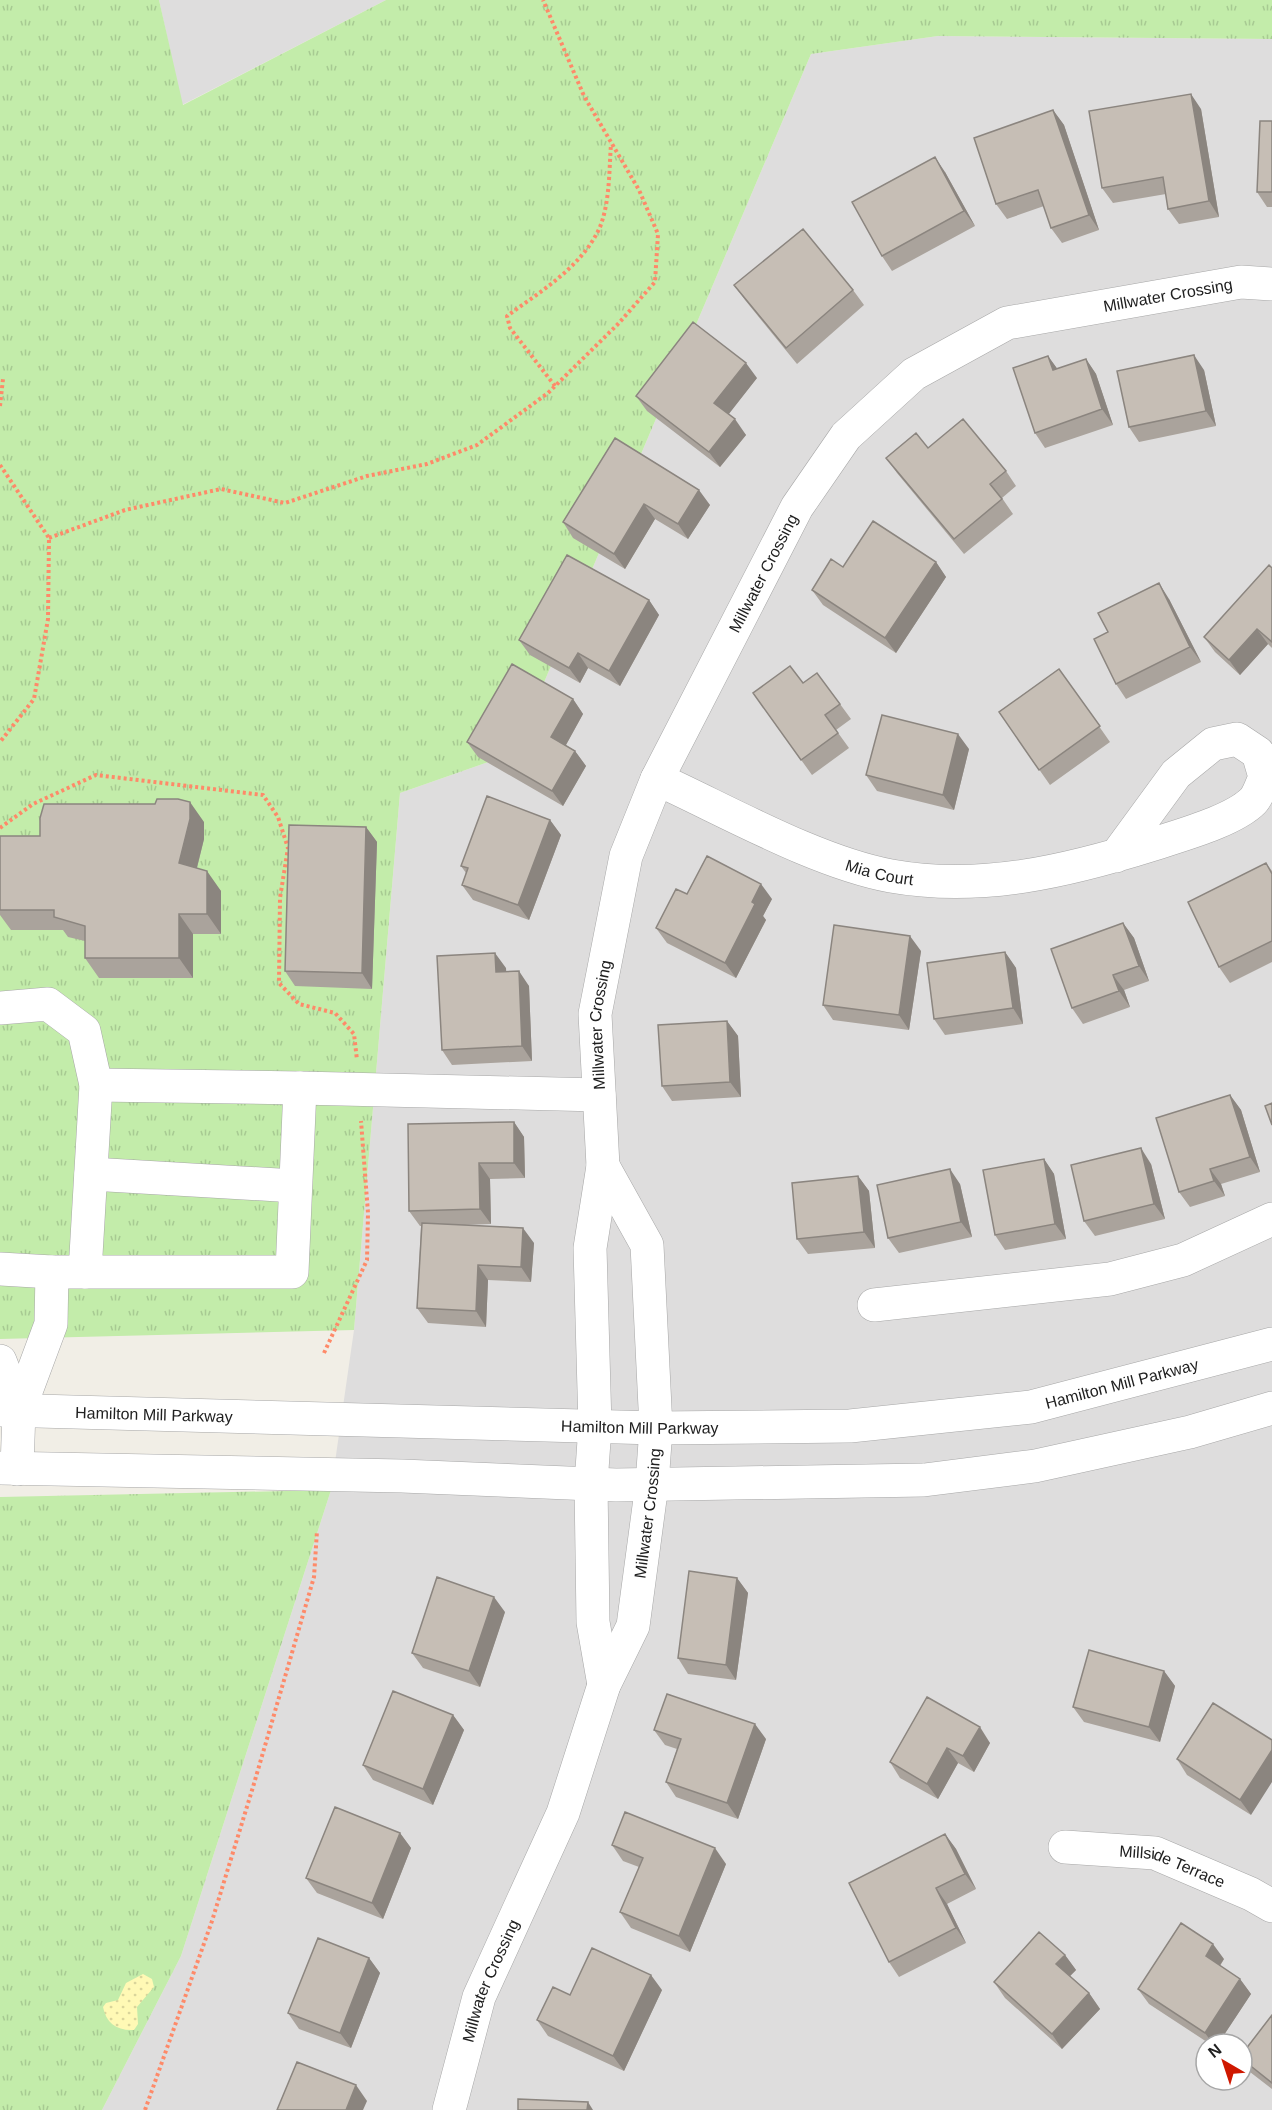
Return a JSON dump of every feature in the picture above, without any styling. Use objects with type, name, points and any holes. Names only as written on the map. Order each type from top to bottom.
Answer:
[{"type":"street","name":"Millwater Crossing","points":[[604,1685],[592,1622],[591,1484],[595,1426],[590,1248],[603,1166],[595,1014],[626,856],[657,779],[797,507],[846,436],[914,374],[1007,323],[1241,282],[1272,284]]},
{"type":"street","name":"Mia Court","points":[[657,779],[821,855],[890,876],[960,883],[1030,877],[1116,856]]},
{"type":"street","points":[[0,1008],[48,1004],[84,1031],[96,1085],[85,1272]]},
{"type":"street","points":[[96,1085],[599,1095]]},
{"type":"street","points":[[0,1269],[52,1272],[292,1272],[300,1088]]},
{"type":"street","name":"Millwater Crossing","points":[[449,2110],[479,1997],[563,1813],[604,1685],[633,1626],[652,1484],[656,1428],[647,1245],[603,1166]]},
{"type":"street","points":[[91,1174],[296,1186]]},
{"type":"street","points":[[874,1305],[1110,1279],[1183,1260],[1272,1219]]},
{"type":"street","points":[[9,1410],[51,1324],[52,1272]]},
{"type":"street","name":"Hamilton Mill Parkway","points":[[9,1410],[656,1428],[850,1426],[1031,1407],[1272,1344]]},
{"type":"street","points":[[0,1361],[9,1410],[9,1469],[402,1476],[591,1484],[924,1480],[1035,1466],[1190,1432],[1272,1408]]},
{"type":"street","name":"Millside Terrace","points":[[1065,1847],[1155,1853],[1251,1894],[1272,1906]]},
{"type":"path","points":[[49,538],[125,510],[221,489],[285,503],[367,476],[427,464],[477,445],[555,386],[618,324],[655,282],[658,234],[639,190],[584,96],[543,0]]},
{"type":"path","points":[[555,386],[510,328],[507,316],[565,273],[590,244],[600,225],[608,190],[611,143]]},
{"type":"path","points":[[0,406],[3,379]]},
{"type":"path","points":[[0,465],[49,538],[48,619],[34,699],[0,742]]},
{"type":"path","points":[[0,828],[33,804],[96,775],[263,795],[278,818],[288,848],[280,898],[279,983],[299,1004],[335,1013],[354,1034],[358,1066]]},
{"type":"path","points":[[324,1353],[367,1260],[368,1213],[361,1120]]},
{"type":"path","points":[[145,2110],[212,1921],[253,1787],[314,1577],[317,1531]]},
{"type":"shaded area","points":[[159,0],[386,0],[182,105]]},
{"type":"shaded area","points":[[938,36],[1272,39],[1272,2110],[102,2110],[181,1956],[331,1490],[354,1330],[400,793],[514,753],[811,54]]},
{"type":"green space","points":[[0,0],[159,0],[183,105],[386,0],[1272,0],[1272,39],[938,36],[811,54],[514,753],[400,793],[354,1330],[0,1339]]},
{"type":"green space","points":[[331,1490],[181,1956],[102,2110],[0,2110],[0,1497]]},
{"type":"sand","points":[[143,1974],[152,1979],[154,1987],[137,2007],[138,2024],[134,2030],[122,2029],[113,2025],[104,2013],[103,2007],[106,2003],[118,2000],[126,1983]]},
{"type":"building","points":[[1191,94],[1209,201],[1168,209],[1163,177],[1102,188],[1089,111]]},
{"type":"building","points":[[1053,110],[1089,215],[1051,228],[1038,190],[996,204],[974,138]]},
{"type":"building","points":[[1260,121],[1272,121],[1272,192],[1257,192]]},
{"type":"building","points":[[935,157],[964,211],[882,256],[852,202]]},
{"type":"building","points":[[803,229],[853,290],[786,348],[734,285]]},
{"type":"building","points":[[693,322],[746,363],[714,403],[735,419],[709,452],[636,396]]},
{"type":"building","points":[[1194,355],[1206,411],[1129,427],[1117,371]]},
{"type":"building","points":[[1048,356],[1053,370],[1086,359],[1102,409],[1035,433],[1013,368]]},
{"type":"building","points":[[963,419],[1006,471],[990,484],[1002,499],[954,539],[886,458],[916,433],[928,448]]},
{"type":"building","points":[[615,438],[699,490],[678,524],[644,504],[614,554],[563,522]]},
{"type":"building","points":[[873,521],[936,562],[885,638],[812,590],[831,559],[843,567]]},
{"type":"building","points":[[567,555],[649,600],[609,671],[578,653],[569,668],[519,640]]},
{"type":"building","points":[[1269,565],[1272,568],[1272,642],[1257,629],[1229,660],[1204,637]]},
{"type":"building","points":[[1159,583],[1190,647],[1116,684],[1094,639],[1108,632],[1098,613]]},
{"type":"building","points":[[512,664],[573,699],[551,737],[575,751],[552,791],[467,742]]},
{"type":"building","points":[[790,666],[803,683],[817,673],[840,704],[825,715],[838,733],[801,760],[753,693]]},
{"type":"building","points":[[1059,669],[1100,726],[1039,770],[999,712]]},
{"type":"building","points":[[882,715],[958,734],[943,795],[866,775]]},
{"type":"building","points":[[487,796],[550,820],[518,905],[462,885],[468,868],[461,866]]},
{"type":"building","points":[[157,799],[178,799],[190,802],[190,819],[179,863],[207,871],[207,914],[179,914],[179,958],[85,958],[85,926],[54,917],[54,910],[0,910],[0,836],[40,836],[40,818],[44,804],[155,804]]},
{"type":"building","points":[[289,825],[366,827],[362,973],[285,971]]},
{"type":"building","points":[[707,856],[761,884],[752,902],[755,904],[725,963],[656,928],[676,889],[687,894]]},
{"type":"building","points":[[1266,863],[1272,874],[1272,941],[1219,967],[1188,902]]},
{"type":"building","points":[[1123,923],[1139,966],[1113,975],[1119,991],[1072,1008],[1051,949]]},
{"type":"building","points":[[834,925],[910,936],[899,1015],[823,1005]]},
{"type":"building","points":[[1005,952],[1013,1008],[934,1019],[927,963]]},
{"type":"building","points":[[495,953],[496,972],[519,971],[522,1046],[442,1050],[437,956]]},
{"type":"building","points":[[727,1021],[730,1082],[662,1086],[658,1025]]},
{"type":"building","points":[[1230,1095],[1250,1157],[1210,1169],[1214,1181],[1179,1192],[1156,1118]]},
{"type":"building","points":[[1272,1103],[1272,1125],[1265,1106]]},
{"type":"building","points":[[514,1122],[514,1163],[479,1163],[480,1209],[409,1211],[408,1124]]},
{"type":"building","points":[[1141,1148],[1154,1204],[1084,1221],[1071,1165]]},
{"type":"building","points":[[1044,1159],[1055,1224],[995,1235],[983,1170]]},
{"type":"building","points":[[950,1169],[961,1222],[888,1238],[877,1185]]},
{"type":"building","points":[[858,1176],[864,1232],[797,1239],[792,1183]]},
{"type":"building","points":[[422,1223],[523,1228],[521,1267],[478,1265],[476,1311],[417,1308]]},
{"type":"building","points":[[689,1571],[737,1578],[726,1665],[678,1658]]},
{"type":"building","points":[[437,1577],[494,1597],[469,1671],[412,1653]]},
{"type":"building","points":[[1089,1650],[1164,1671],[1149,1727],[1073,1707]]},
{"type":"building","points":[[393,1691],[453,1715],[423,1789],[363,1765]]},
{"type":"building","points":[[667,1694],[755,1724],[727,1803],[666,1782],[681,1739],[654,1730]]},
{"type":"building","points":[[927,1697],[980,1727],[963,1756],[947,1748],[927,1784],[890,1762]]},
{"type":"building","points":[[1213,1703],[1272,1740],[1272,1750],[1240,1800],[1177,1759]]},
{"type":"building","points":[[335,1807],[400,1833],[372,1903],[306,1878]]},
{"type":"building","points":[[625,1812],[715,1848],[679,1936],[620,1912],[643,1858],[612,1845]]},
{"type":"building","points":[[945,1834],[965,1874],[936,1888],[956,1928],[889,1962],[849,1883]]},
{"type":"building","points":[[1181,1923],[1213,1944],[1206,1956],[1240,1979],[1206,2032],[1138,1989]]},
{"type":"building","points":[[1039,1932],[1065,1955],[1056,1964],[1089,1993],[1052,2034],[994,1982]]},
{"type":"building","points":[[318,1938],[369,1958],[340,2033],[288,2013]]},
{"type":"building","points":[[592,1948],[651,1975],[613,2056],[537,2020],[553,1987],[570,1995]]},
{"type":"building","points":[[1272,2015],[1272,2083],[1254,2069],[1254,2038]]},
{"type":"building","points":[[297,2062],[356,2085],[346,2110],[277,2110]]},
{"type":"building","points":[[518,2099],[588,2102],[587,2110],[518,2110]]}]
